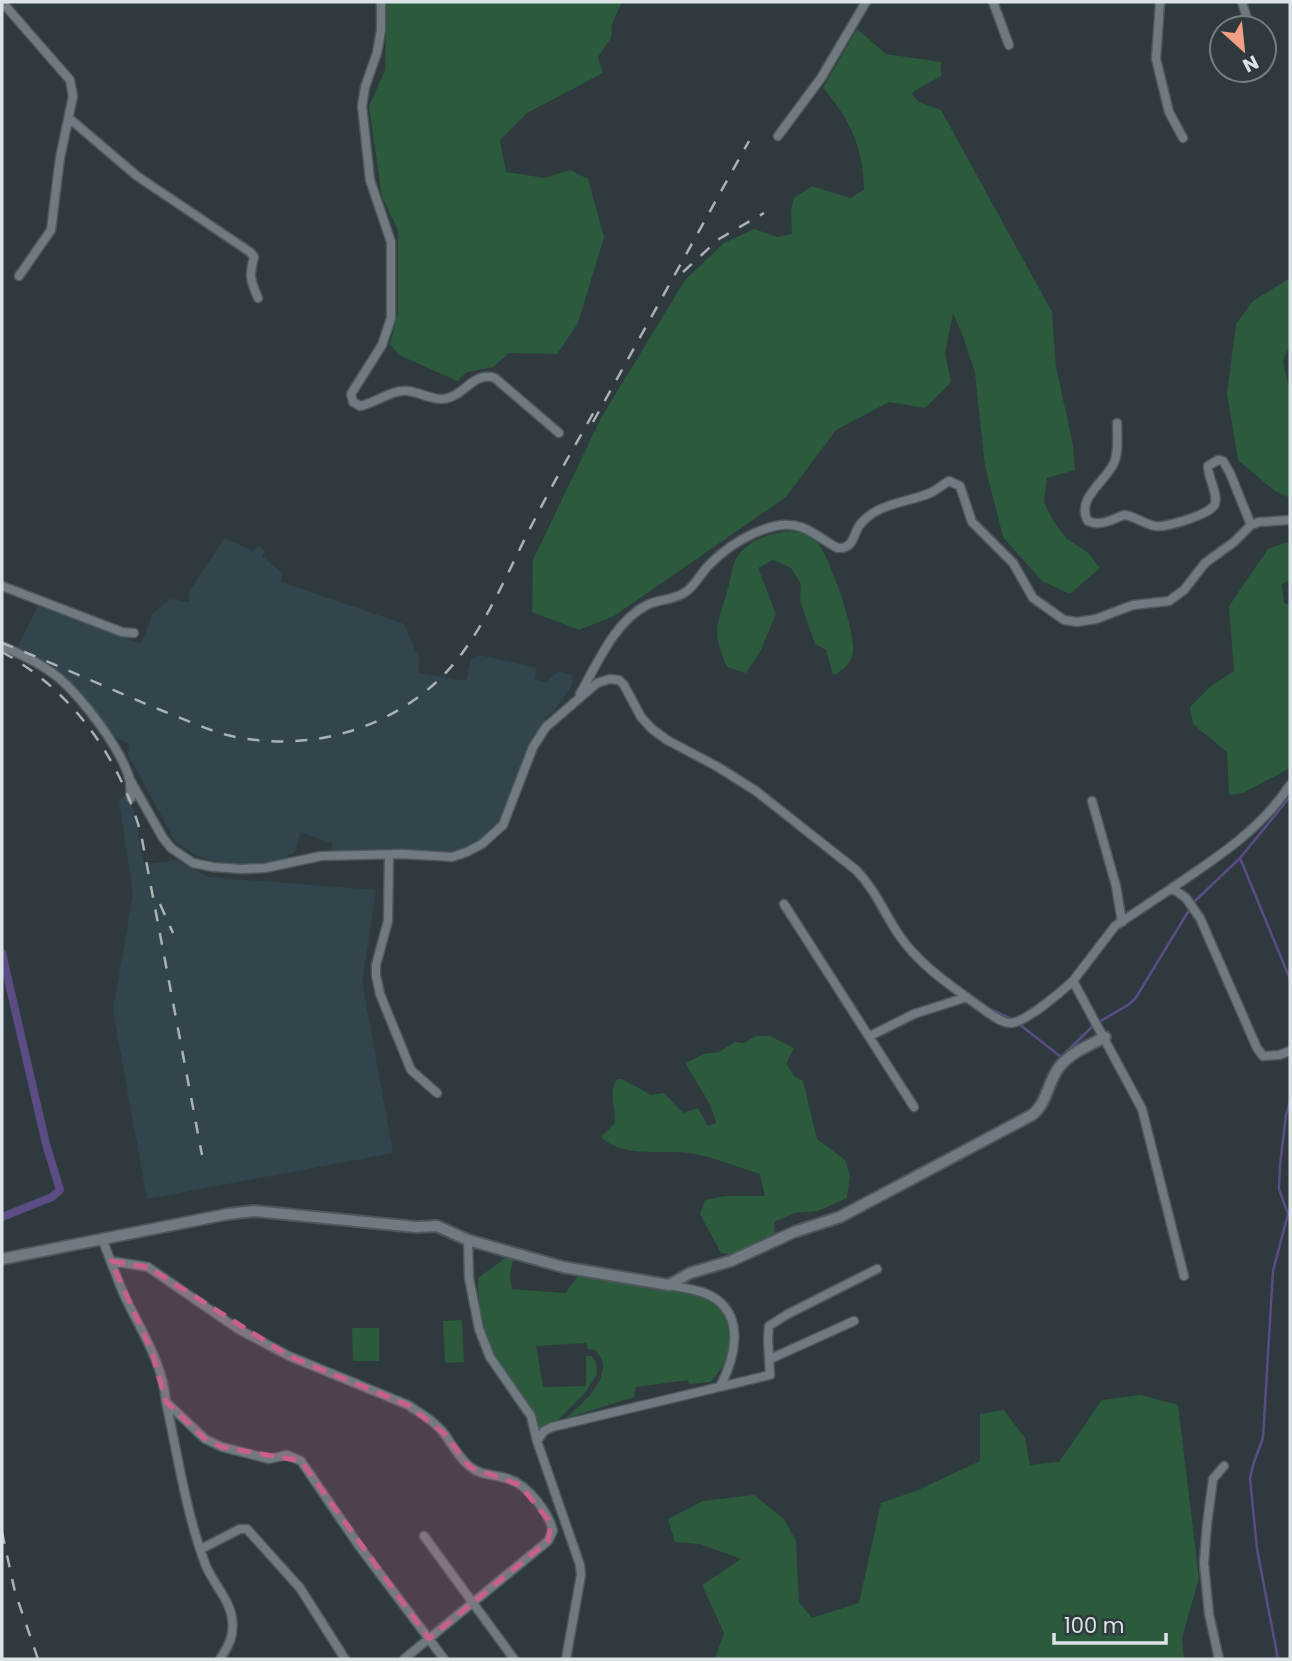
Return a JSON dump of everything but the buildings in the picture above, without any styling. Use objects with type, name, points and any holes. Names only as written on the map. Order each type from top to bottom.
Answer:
[{"type":"street","points":[[2,2],[70,80],[73,96],[60,158],[51,230],[19,276]]},
{"type":"street","points":[[381,2],[381,30],[377,53],[365,87],[362,106],[370,180],[391,242],[391,318],[382,345],[355,386],[351,398],[360,406],[400,391],[443,399],[451,397],[474,380],[486,376],[495,378],[559,433]]},
{"type":"street","points":[[778,136],[821,78],[866,2]]},
{"type":"street","points":[[993,2],[1009,45]]},
{"type":"street","points":[[1160,2],[1156,59],[1169,111],[1183,138]]},
{"type":"street","points":[[69,119],[137,176],[250,252],[254,257],[249,278],[258,298]]},
{"type":"street","points":[[1117,424],[1115,460],[1107,476],[1088,498],[1084,507],[1088,521],[1094,524],[1102,523],[1124,514],[1153,526],[1163,527],[1205,513],[1214,507],[1215,501],[1208,467],[1218,460],[1223,461],[1230,473],[1251,526]]},
{"type":"street","points":[[577,699],[607,644],[633,615],[657,601],[685,593],[709,564],[724,552],[773,525],[785,523],[800,527],[838,548],[845,548],[870,516],[886,506],[927,495],[949,481],[955,483],[964,493],[972,523],[1013,563],[1033,598],[1065,620],[1077,622],[1096,619],[1133,605],[1162,603],[1177,596],[1205,563],[1251,526],[1259,522],[1290,520]]},
{"type":"street","points":[[2,586],[122,632],[134,633]]},
{"type":"street","points":[[2,646],[33,660],[60,679],[91,713],[110,740],[171,848],[193,863],[212,867],[265,868],[320,856],[422,854],[452,857],[467,852],[494,835],[503,825],[533,747],[545,727],[597,682],[619,680],[641,717],[652,729],[756,791],[856,870],[865,879],[909,947],[929,967],[1001,1021],[1016,1021],[1027,1016],[1073,981],[1106,937],[1122,922],[1224,853],[1260,822],[1290,785]]},
{"type":"street","points":[[130,778],[131,798]]},
{"type":"street","points":[[1092,801],[1116,886],[1122,922]]},
{"type":"street","points":[[389,855],[388,921],[376,965],[376,975],[380,994],[411,1070],[437,1093]]},
{"type":"street","points":[[1169,890],[1175,890],[1192,905],[1200,918],[1257,1048],[1263,1056],[1290,1051]]},
{"type":"street","points":[[784,904],[914,1107]]},
{"type":"street","points":[[1073,981],[1142,1109],[1184,1276]]},
{"type":"street","points":[[870,1036],[914,1014],[967,997]]},
{"type":"street","points":[[669,1285],[690,1273],[731,1261],[794,1232],[840,1217],[1032,1115],[1041,1108],[1057,1070],[1069,1058],[1105,1037]]},
{"type":"street","points":[[2,1259],[228,1213],[254,1211],[416,1227],[437,1226],[468,1240],[563,1267],[669,1285],[716,1298],[731,1318],[735,1339],[731,1364],[721,1385]]},
{"type":"street","points":[[102,1238],[165,1387],[189,1508],[206,1567],[233,1618],[232,1639],[220,1659]]},
{"type":"street","points":[[468,1240],[469,1278],[479,1329],[490,1357],[531,1416],[537,1441],[580,1565],[581,1575],[566,1659]]},
{"type":"street","points":[[111,1261],[148,1267],[238,1329],[289,1356],[408,1405],[426,1416],[445,1434],[459,1456],[470,1467],[480,1474],[511,1479],[541,1507],[553,1531],[548,1541],[404,1659]]},
{"type":"street","points":[[537,1441],[544,1431],[552,1427],[770,1375],[769,1326],[877,1269]]},
{"type":"street","points":[[770,1359],[854,1321]]},
{"type":"street","points":[[166,1402],[205,1439],[222,1447],[269,1459],[287,1455],[301,1461],[359,1546],[444,1659]]},
{"type":"street","points":[[1219,1659],[1209,1614],[1204,1563],[1213,1479],[1224,1466]]},
{"type":"street","points":[[201,1549],[240,1529],[247,1529],[300,1588],[345,1659]]},
{"type":"street","points":[[424,1536],[514,1659]]},
{"type":"highlighted area","points":[[111,1261],[148,1267],[289,1356],[408,1405],[445,1434],[470,1467],[520,1485],[551,1523],[548,1541],[429,1639],[301,1461],[222,1447],[205,1439],[166,1402],[152,1352]]},
{"type":"shaded area","points":[[225,538],[252,551],[259,546],[265,551],[262,556],[282,573],[281,582],[404,624],[419,659],[418,673],[466,681],[471,659],[479,655],[537,668],[534,679],[546,682],[559,671],[573,676],[571,687],[552,713],[545,717],[545,724],[503,816],[483,839],[460,851],[332,853],[332,843],[300,832],[296,850],[276,864],[237,864],[195,855],[175,841],[128,754],[129,744],[113,736],[49,665],[16,650],[38,606],[141,644],[153,613],[171,599],[189,602],[190,590]]},
{"type":"shaded area","points":[[124,796],[134,810],[144,865],[176,860],[208,877],[376,890],[362,981],[393,1153],[147,1199],[113,1010],[133,895],[119,800]]},
{"type":"green space","points":[[387,2],[622,2],[612,24],[611,38],[598,57],[603,73],[527,113],[500,140],[506,172],[545,178],[570,170],[588,179],[604,237],[578,323],[557,354],[509,353],[493,367],[467,372],[457,381],[399,355],[390,344],[398,313],[398,230],[382,197],[369,106],[385,70]]},
{"type":"green space","points":[[857,29],[886,54],[941,62],[941,76],[911,93],[919,102],[941,110],[1052,312],[1056,367],[1073,445],[1075,470],[1047,478],[1044,502],[1067,539],[1087,552],[1100,568],[1070,594],[1042,581],[1003,537],[985,466],[975,373],[953,313],[945,353],[951,382],[925,408],[889,402],[836,430],[786,497],[614,616],[579,630],[532,612],[533,560],[601,418],[685,280],[724,243],[754,229],[777,237],[792,234],[791,210],[794,198],[812,186],[850,198],[864,190],[861,161],[854,135],[823,88]]},
{"type":"green space","points":[[1290,278],[1290,345],[1283,360],[1290,394],[1290,498],[1275,491],[1238,460],[1227,394],[1236,324],[1253,301]]},
{"type":"green space","points":[[791,531],[813,538],[824,553],[842,597],[851,629],[851,659],[843,669],[833,675],[826,650],[815,644],[800,601],[801,584],[791,568],[773,560],[758,568],[776,614],[761,650],[746,673],[727,667],[719,644],[717,627],[733,566],[742,551],[756,540]]},
{"type":"green space","points":[[1290,541],[1290,580],[1282,584],[1284,603],[1290,605],[1290,768],[1243,793],[1229,795],[1227,752],[1193,724],[1190,707],[1210,687],[1234,671],[1229,606],[1268,549]]},
{"type":"green space","points":[[756,1036],[770,1036],[794,1048],[786,1064],[794,1076],[803,1081],[817,1139],[845,1160],[850,1175],[847,1198],[818,1211],[795,1213],[774,1222],[775,1236],[735,1255],[721,1253],[700,1214],[705,1200],[725,1196],[765,1196],[760,1174],[696,1154],[622,1149],[601,1137],[615,1123],[613,1095],[617,1079],[622,1079],[651,1095],[664,1093],[683,1113],[698,1108],[708,1126],[716,1123],[707,1098],[686,1063],[703,1054],[719,1052],[735,1042],[744,1043]]},
{"type":"green space","points":[[508,1256],[513,1260],[510,1274],[512,1289],[565,1293],[578,1276],[712,1300],[726,1317],[731,1345],[727,1361],[711,1382],[689,1384],[688,1380],[636,1387],[634,1397],[564,1419],[597,1385],[603,1368],[601,1359],[595,1350],[588,1349],[586,1343],[536,1346],[543,1387],[586,1386],[586,1356],[592,1356],[596,1362],[597,1374],[585,1393],[556,1422],[537,1429],[530,1408],[493,1353],[481,1317],[478,1278]]},
{"type":"green space","points":[[462,1320],[464,1362],[445,1363],[443,1321]]},
{"type":"green space","points":[[352,1328],[379,1328],[379,1361],[353,1361]]},
{"type":"green space","points":[[1141,1395],[1178,1405],[1199,1578],[1182,1638],[1184,1659],[715,1659],[724,1633],[702,1585],[741,1559],[700,1544],[675,1542],[668,1519],[703,1501],[754,1495],[784,1519],[796,1541],[799,1602],[812,1618],[859,1603],[881,1503],[918,1490],[980,1461],[980,1414],[1004,1410],[1025,1438],[1030,1465],[1059,1462],[1102,1400]]},
{"type":"waterway","points":[[1290,797],[1240,858],[1290,979]]},
{"type":"waterway","points":[[1099,1022],[1135,999],[1194,902],[1240,858]]},
{"type":"waterway","points":[[2,953],[46,1144],[60,1190],[52,1197],[2,1217]]},
{"type":"waterway","points":[[988,1008],[1014,1020]]},
{"type":"waterway","points":[[1019,1024],[1061,1057],[1093,1026]]},
{"type":"waterway","points":[[1278,1659],[1257,1549],[1250,1479],[1263,1438],[1273,1271],[1288,1214],[1279,1189],[1286,1115],[1290,1101]]},
{"type":"railway","points":[[593,422],[749,141]]},
{"type":"railway","points":[[683,272],[719,239],[764,213]]},
{"type":"railway","points":[[2,643],[227,735],[293,741],[358,729],[388,716],[416,699],[441,677],[463,652],[493,603],[595,410]]},
{"type":"railway","points":[[2,652],[27,668],[71,706],[106,753],[132,806],[141,834],[202,1155]]},
{"type":"railway","points":[[160,904],[173,933]]},
{"type":"railway","points":[[2,1532],[15,1592],[38,1659]]}]
